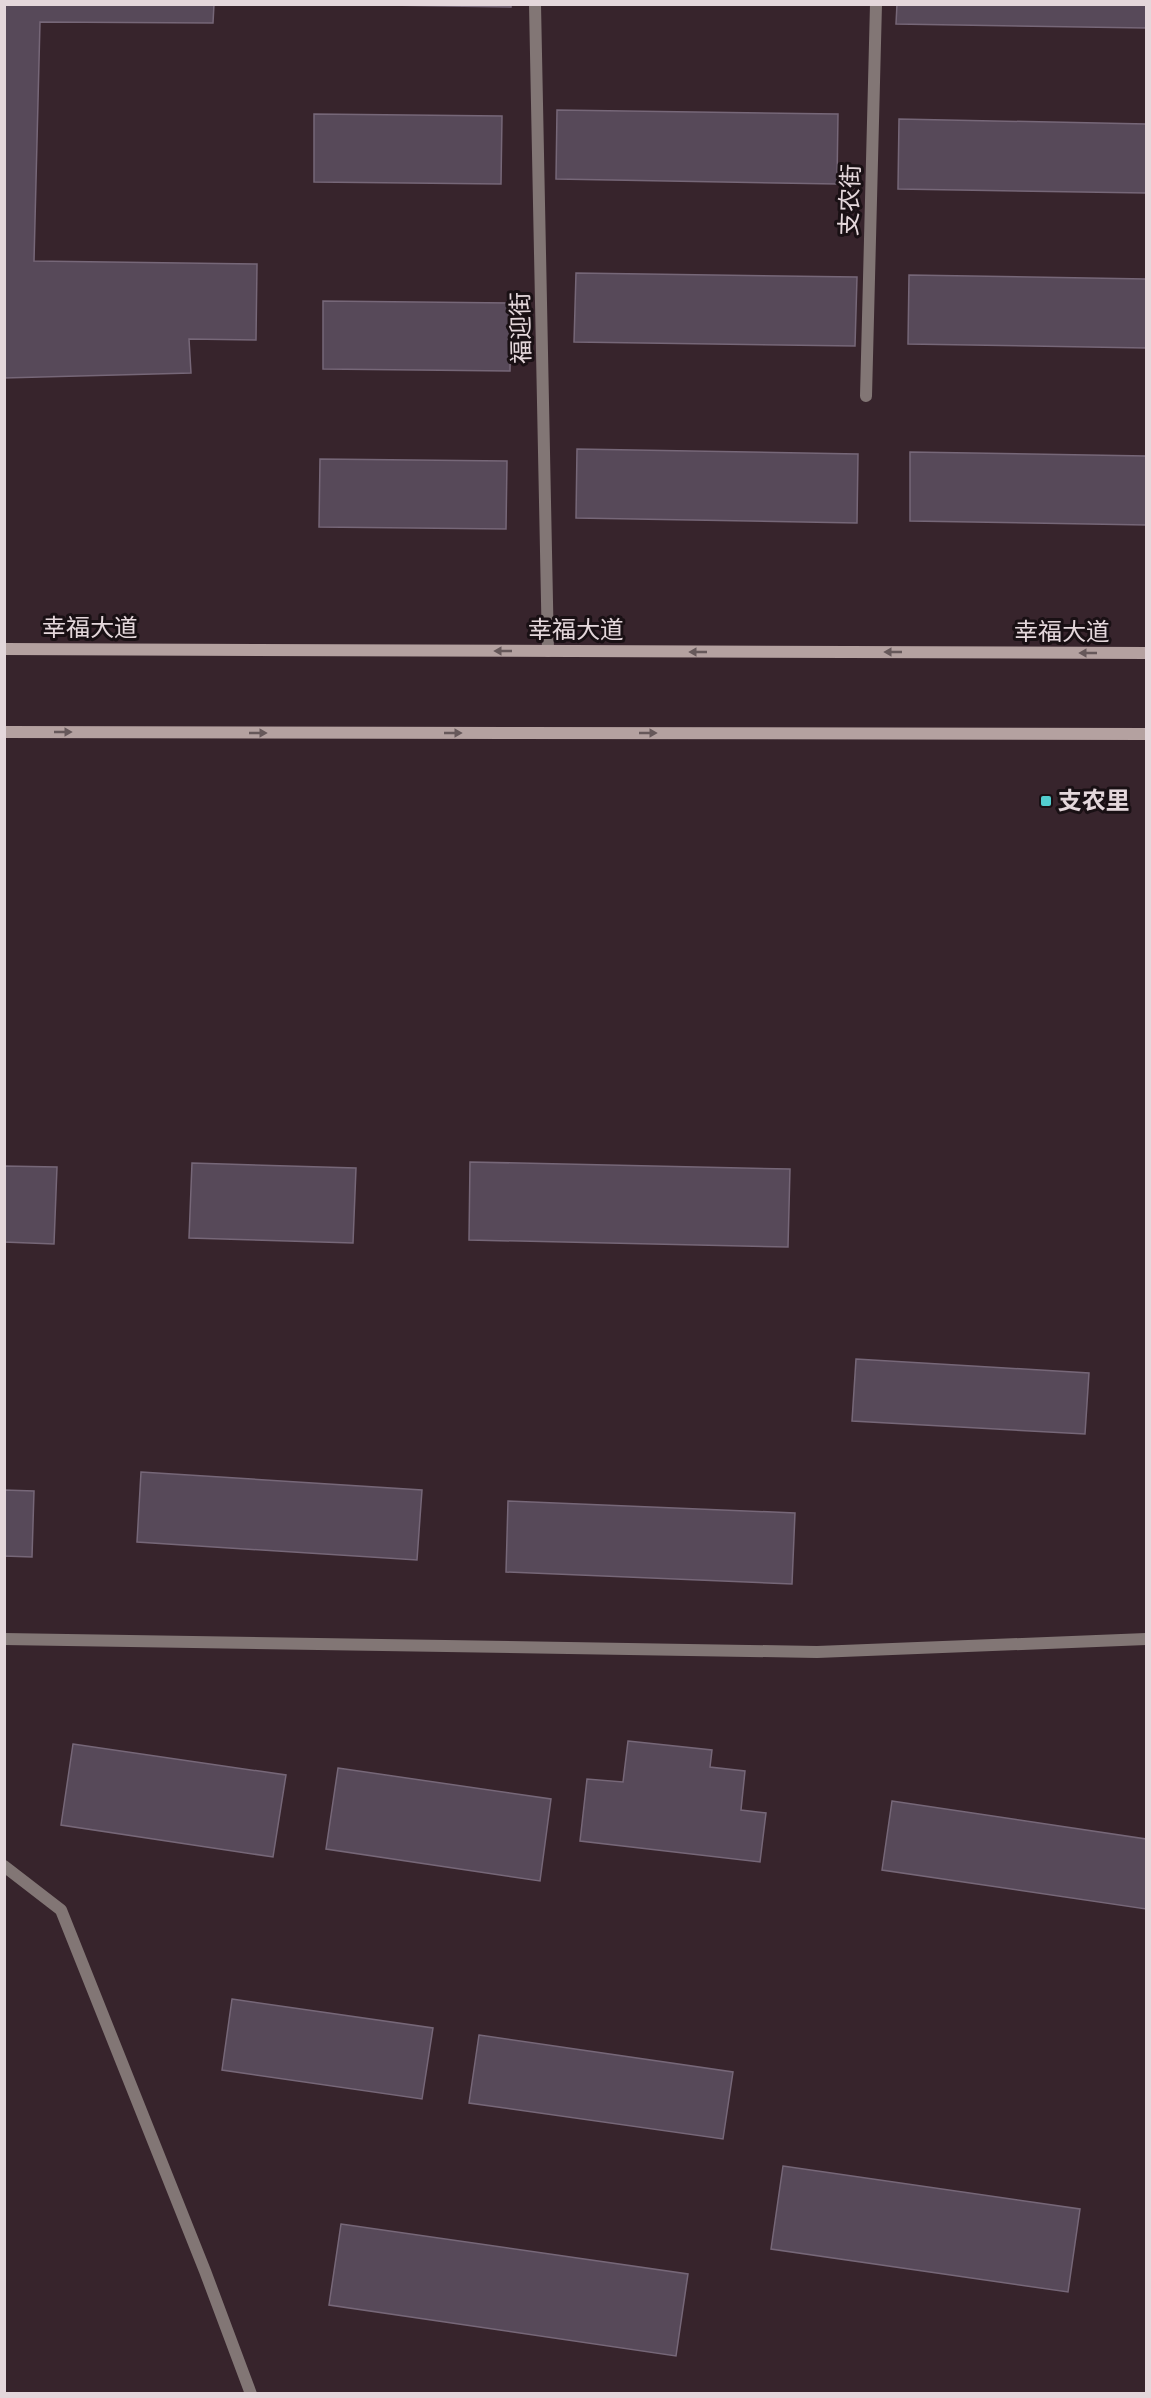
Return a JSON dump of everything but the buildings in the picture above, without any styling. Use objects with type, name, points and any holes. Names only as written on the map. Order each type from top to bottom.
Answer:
[{"type":"main road","name":"幸福大道","points":[[4,649],[1146,653]]},
{"type":"main road","points":[[4,732],[1146,734]]},
{"type":"street","name":"福迎街","points":[[535,4],[548,651]]},
{"type":"street","name":"支农街","points":[[866,396],[876,4]]},
{"type":"street","points":[[4,1639],[817,1652],[1146,1639]]},
{"type":"street","points":[[4,1866],[61,1910],[205,2271],[251,2394]]},
{"type":"place","name":"支农里","points":[[1046,801]]}]
